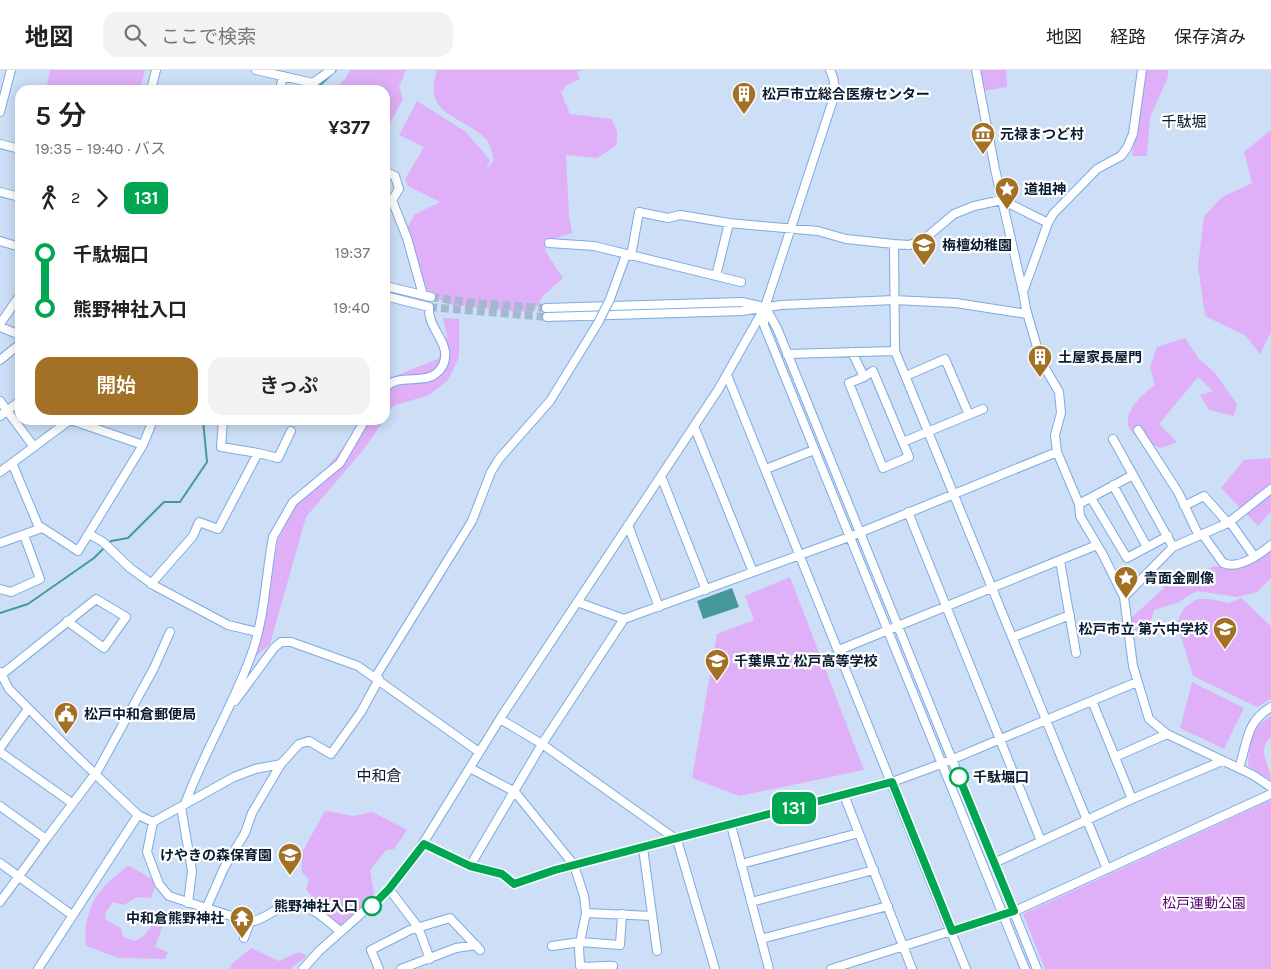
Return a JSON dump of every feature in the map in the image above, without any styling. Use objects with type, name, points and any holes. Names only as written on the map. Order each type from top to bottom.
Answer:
[{"type":"street","points":[[0,112],[11,70]]},
{"type":"street","points":[[153,85],[156,70]]},
{"type":"street","points":[[256,70],[313,83],[330,70]]},
{"type":"street","points":[[296,79],[299,70]]},
{"type":"street","points":[[303,969],[340,932],[389,889],[424,844],[500,719],[727,375],[765,307],[835,90],[834,77],[830,70]]},
{"type":"street","points":[[976,70],[1027,314],[1041,361],[1060,392],[1061,413],[1055,435],[1057,452],[1079,504],[1080,516],[1124,597],[1128,644],[1137,682],[1149,719],[1167,734],[1239,768],[1271,787]]},
{"type":"street","points":[[1022,292],[1048,223],[1054,214],[1097,169],[1121,156],[1127,148],[1133,134],[1142,70]]},
{"type":"street","points":[[281,85],[284,76]]},
{"type":"street","points":[[0,144],[15,148]]},
{"type":"street","points":[[390,174],[395,176],[399,188],[392,200],[407,238],[423,295]]},
{"type":"street","points":[[0,192],[15,196]]},
{"type":"street","points":[[206,910],[224,868],[245,833],[252,813],[281,764],[299,744],[305,741],[309,741],[331,754],[361,712],[378,678],[472,521],[491,472],[499,459],[550,402],[598,323],[628,255],[639,212],[668,218],[680,215],[729,223],[818,231],[846,238],[909,245],[923,240],[954,214],[974,206],[1002,200],[1048,223]]},
{"type":"street","points":[[716,276],[729,223]]},
{"type":"street","points":[[0,242],[15,246]]},
{"type":"street","points":[[549,243],[594,246],[741,282]]},
{"type":"street","points":[[894,244],[895,351],[1107,868]]},
{"type":"street","points":[[390,287],[431,297]]},
{"type":"street","points":[[390,297],[429,307],[431,321],[444,344],[445,360],[441,369],[435,375],[426,379],[395,380],[390,384]]},
{"type":"street","points":[[547,318],[742,311],[765,307],[894,300],[956,303],[1027,314]]},
{"type":"street","points":[[546,308],[742,302],[765,307],[772,318],[826,448],[1037,969]]},
{"type":"street","points":[[15,303],[0,326],[15,333]]},
{"type":"street","points":[[765,307],[764,325],[1025,969]]},
{"type":"street","points":[[0,360],[15,348]]},
{"type":"street","points":[[787,354],[895,351]]},
{"type":"street","points":[[852,352],[864,377]]},
{"type":"street","points":[[906,376],[945,359],[969,415]]},
{"type":"street","points":[[873,371],[909,457],[883,468],[849,383],[864,377],[873,371]]},
{"type":"street","points":[[727,375],[966,969]]},
{"type":"street","points":[[0,401],[15,421]]},
{"type":"street","points":[[0,416],[15,404]]},
{"type":"street","points":[[903,442],[983,409]]},
{"type":"street","points":[[18,425],[34,447]]},
{"type":"street","points":[[0,472],[64,425]]},
{"type":"street","points":[[85,425],[143,445]]},
{"type":"street","points":[[12,463],[38,525],[78,550],[143,445],[151,425]]},
{"type":"street","points":[[223,425],[221,447],[278,458],[291,431]]},
{"type":"street","points":[[231,706],[257,632],[273,537],[277,528],[293,502],[340,463],[362,425]]},
{"type":"street","points":[[694,426],[753,572]]},
{"type":"street","points":[[1138,430],[1201,536],[1223,563],[1228,565],[1238,564],[1271,545]]},
{"type":"street","points":[[1113,438],[1173,546]]},
{"type":"street","points":[[766,469],[826,448]]},
{"type":"street","points":[[470,866],[542,744],[624,620],[849,537],[1057,452]]},
{"type":"street","points":[[151,584],[193,536],[199,522],[218,529],[258,453]]},
{"type":"street","points":[[1079,504],[1133,475]]},
{"type":"street","points":[[661,476],[706,590]]},
{"type":"street","points":[[1113,485],[1147,547]]},
{"type":"street","points":[[1124,597],[1173,546],[1229,523],[1271,489]]},
{"type":"street","points":[[1184,506],[1204,496],[1229,523],[1254,556]]},
{"type":"street","points":[[1091,498],[1125,557],[1130,558],[1168,536]]},
{"type":"street","points":[[908,512],[1042,841]]},
{"type":"street","points":[[628,525],[659,607]]},
{"type":"street","points":[[0,543],[42,528]]},
{"type":"street","points":[[89,534],[103,542],[130,568],[151,584],[228,625],[257,632]]},
{"type":"street","points":[[0,589],[11,592],[40,579],[24,535]]},
{"type":"street","points":[[839,650],[898,628],[1097,545]]},
{"type":"street","points":[[1060,561],[1076,653]]},
{"type":"street","points":[[68,621],[104,648],[126,617],[96,599],[0,674],[9,689],[28,709],[138,815],[154,822]]},
{"type":"street","points":[[577,602],[624,620]]},
{"type":"street","points":[[1013,637],[1070,615]]},
{"type":"street","points":[[0,902],[95,773],[122,729],[170,632]]},
{"type":"street","points":[[188,903],[192,871],[183,806],[220,721],[264,660],[281,642],[291,642],[358,666],[378,678],[480,752]]},
{"type":"street","points":[[424,844],[470,866],[493,870],[502,874],[514,884],[574,865],[678,840],[892,782],[952,760],[1137,682]]},
{"type":"street","points":[[1093,699],[1132,799]]},
{"type":"street","points":[[1239,768],[1250,727],[1263,712],[1271,707]]},
{"type":"street","points":[[0,748],[28,709]]},
{"type":"street","points":[[500,719],[542,744],[678,840],[715,969]]},
{"type":"street","points":[[1115,757],[1167,734]]},
{"type":"street","points":[[0,752],[72,803]]},
{"type":"street","points":[[994,863],[1132,799],[1222,761]]},
{"type":"street","points":[[281,764],[255,769],[234,777],[154,822],[147,852],[150,864],[168,896],[206,910],[250,922],[285,906],[294,904],[312,910],[340,932]]},
{"type":"street","points":[[470,768],[514,792],[574,865],[584,896],[586,913],[580,942],[580,966],[590,968],[602,965],[613,966]]},
{"type":"street","points":[[832,969],[1014,911],[1271,794]]},
{"type":"street","points":[[844,795],[905,946],[912,969]]},
{"type":"street","points":[[0,806],[46,839]]},
{"type":"street","points":[[38,969],[138,815]]},
{"type":"street","points":[[731,825],[769,969]]},
{"type":"street","points":[[741,864],[859,833]]},
{"type":"street","points":[[642,848],[657,951]]},
{"type":"street","points":[[0,863],[72,915]]},
{"type":"street","points":[[751,902],[874,870]]},
{"type":"street","points":[[389,889],[418,927],[430,959]]},
{"type":"street","points":[[761,939],[888,906]]},
{"type":"street","points":[[586,913],[652,916]]},
{"type":"street","points":[[552,946],[580,942],[620,945],[622,914]]},
{"type":"street","points":[[379,969],[372,950],[418,927],[450,918],[478,947],[456,948],[401,969]]},
{"type":"street","points":[[244,938],[250,922]]},
{"type":"green space","points":[[50,70],[145,70],[141,85],[47,85]]},
{"type":"green space","points":[[350,70],[406,70],[399,87],[403,99],[390,124],[390,85],[338,85],[345,79]]},
{"type":"green space","points":[[437,70],[581,70],[577,72],[580,79],[567,85],[561,92],[570,114],[612,119],[617,131],[617,145],[597,158],[566,155],[569,214],[572,233],[546,241],[545,251],[563,278],[543,296],[533,312],[446,304],[420,285],[407,258],[404,233],[415,214],[440,202],[408,186],[405,179],[424,147],[399,135],[417,101],[466,132],[490,160],[486,170],[494,160],[490,145],[485,138],[446,112],[439,105],[435,97],[434,85]]},
{"type":"green space","points":[[980,70],[1006,70],[1007,87],[984,91]]},
{"type":"green space","points":[[1137,70],[1168,70],[1168,77],[1150,117],[1147,156],[1132,156],[1142,99]]},
{"type":"green space","points":[[1271,130],[1271,332],[1260,354],[1246,336],[1205,316],[1198,266],[1204,216],[1222,197],[1252,183],[1244,152]]},
{"type":"green space","points":[[443,318],[459,319],[459,357],[448,380],[429,395],[393,406],[390,410],[390,378],[438,359],[447,337]]},
{"type":"green space","points":[[1185,338],[1199,359],[1215,373],[1237,404],[1234,416],[1209,410],[1200,395],[1213,391],[1198,377],[1159,424],[1177,442],[1161,448],[1141,439],[1131,431],[1128,417],[1136,402],[1155,385],[1150,367],[1157,347]]},
{"type":"green space","points":[[362,425],[381,425],[364,449],[306,517],[270,644],[255,657],[262,631],[278,540],[293,509]]},
{"type":"green space","points":[[1271,458],[1271,512],[1258,526],[1221,488],[1244,460]]},
{"type":"green space","points":[[1271,542],[1271,578],[1257,592],[1237,597],[1197,591],[1177,603],[1154,610],[1148,631],[1132,630],[1131,618],[1163,589],[1173,571],[1183,580],[1214,566],[1241,569]]},
{"type":"green space","points":[[790,577],[864,770],[739,796],[692,778],[717,634],[754,620],[745,596]]},
{"type":"green space","points":[[1241,598],[1271,626],[1271,699],[1257,707],[1193,676],[1177,623],[1184,608],[1197,599],[1210,599],[1229,603]]},
{"type":"green space","points":[[1192,682],[1244,708],[1224,749],[1180,728]]},
{"type":"green space","points":[[1271,716],[1271,737],[1266,742],[1264,753],[1271,780],[1248,766],[1252,737],[1258,726]]},
{"type":"green space","name":"松戸運動公園","points":[[1271,800],[1271,969],[1045,969],[1023,914]]},
{"type":"green space","points":[[325,811],[354,816],[372,812],[407,830],[394,849],[386,850],[370,870],[374,894],[347,923],[339,927],[310,901],[311,895],[306,889],[309,879],[302,872],[301,854]]},
{"type":"green space","points":[[130,866],[153,880],[155,886],[151,898],[137,897],[124,905],[113,902],[105,913],[106,920],[121,928],[123,937],[135,941],[144,936],[154,923],[163,925],[155,947],[168,952],[165,959],[119,958],[86,946],[86,923],[94,900],[108,882],[126,867]]},
{"type":"green space","points":[[251,948],[279,961],[299,952],[307,956],[290,969],[230,969],[233,963]]},
{"type":"shaded area","points":[[732,588],[739,607],[703,619],[697,601]]},
{"type":"waterway","points":[[320,85],[336,70]]},
{"type":"waterway","points":[[109,543],[128,538],[164,502],[180,502],[207,462],[203,425]]},
{"type":"waterway","points":[[0,613],[28,604],[94,558],[105,547]]},
{"type":"tunnel","points":[[431,297],[473,303],[546,308]]},
{"type":"tunnel","points":[[429,307],[547,317]]},
{"type":"bus line","name":"131","points":[[372,906],[389,889],[424,844],[470,866],[493,870],[502,874],[514,884],[555,870],[678,840],[892,782],[952,931],[1014,911],[959,777]]},
{"type":"place","name":"松戸市立総合医療センター","points":[[744,115]]},
{"type":"place","name":"元禄まつど村","points":[[983,155]]},
{"type":"place","name":"道祖神","points":[[1007,210]]},
{"type":"place","name":"栴檀幼稚園","points":[[924,266]]},
{"type":"place","name":"土屋家長屋門","points":[[1040,378]]},
{"type":"place","name":"青面金剛像","points":[[1126,599]]},
{"type":"place","name":"松戸市立 第六中学校","points":[[1225,650]]},
{"type":"place","name":"千葉県立 松戸高等学校","points":[[717,682]]},
{"type":"place","name":"松戸中和倉郵便局","points":[[66,735]]},
{"type":"place","name":"千駄堀口","points":[[959,777]]},
{"type":"place","name":"けやきの森保育園","points":[[290,876]]},
{"type":"place","name":"熊野神社入口","points":[[372,906]]},
{"type":"place","name":"中和倉熊野神社","points":[[242,939]]},
{"type":"district","name":"千駄堀","points":[[1184,122]]},
{"type":"district","name":"中和倉","points":[[379,776]]}]
